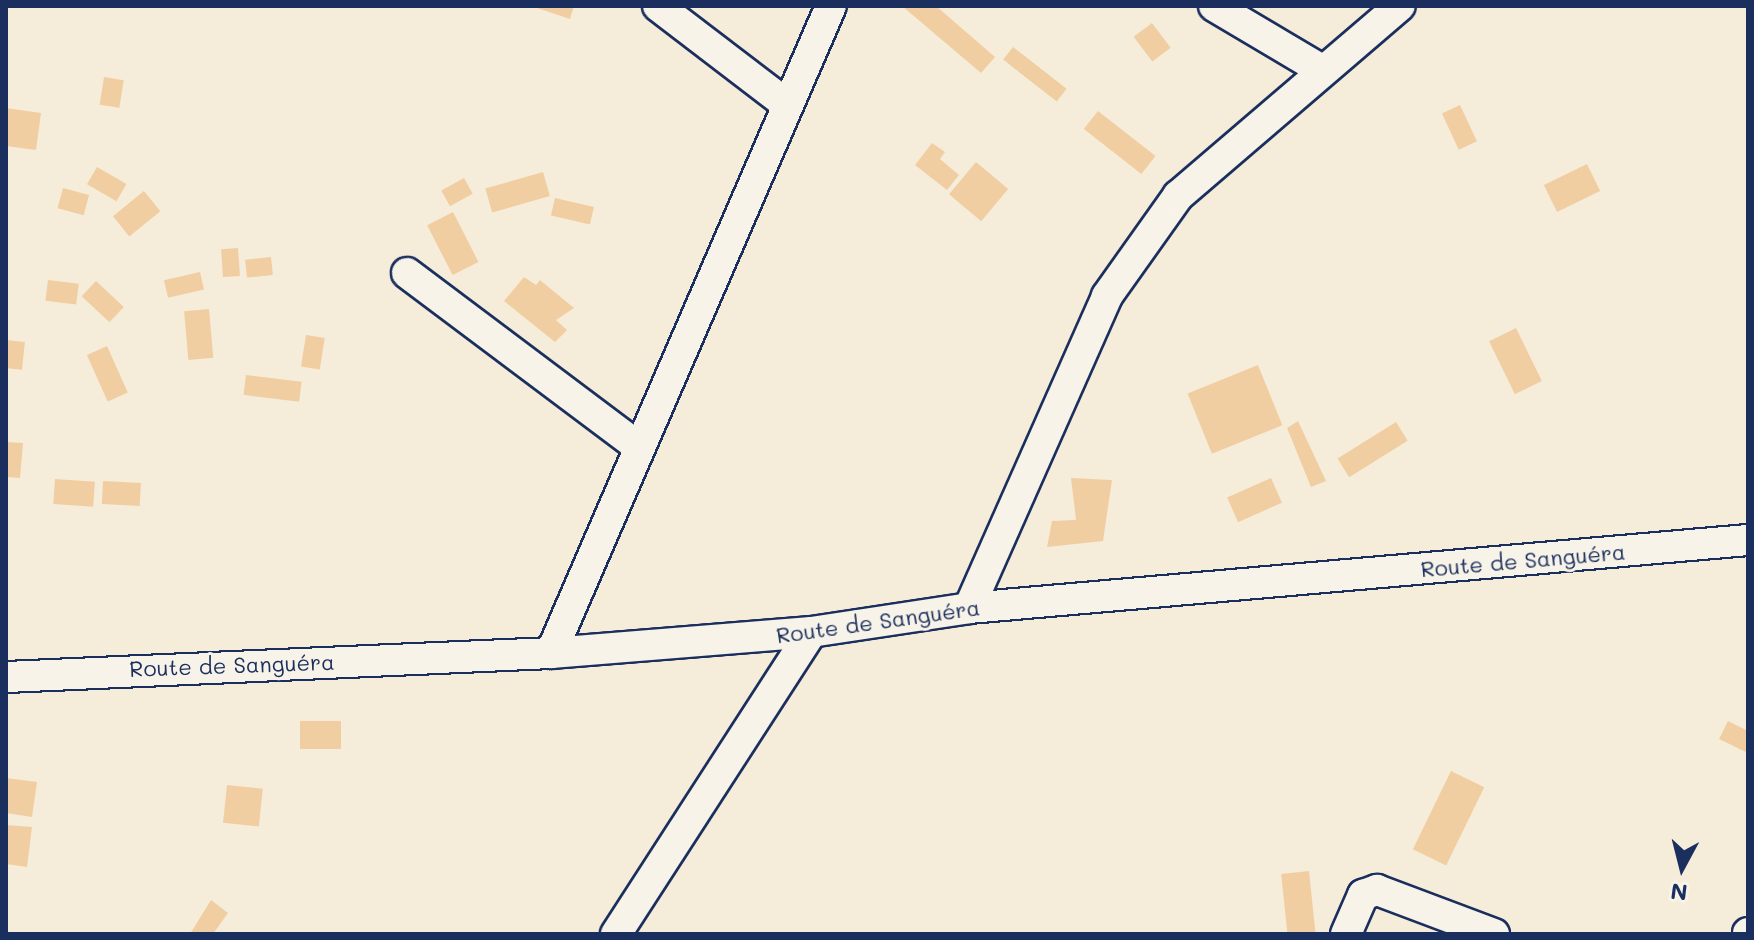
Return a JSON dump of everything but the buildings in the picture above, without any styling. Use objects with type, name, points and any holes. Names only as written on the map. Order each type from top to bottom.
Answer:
[{"type":"street","points":[[658,6],[785,103]]},
{"type":"street","points":[[551,653],[785,103],[831,6]]},
{"type":"street","points":[[1214,6],[1320,69]]},
{"type":"street","points":[[969,608],[1107,296],[1178,196],[1320,69],[1400,6]]},
{"type":"street","points":[[407,273],[639,447]]},
{"type":"street","name":"Route de Sanguéra","points":[[6,677],[551,653],[811,632],[969,608],[1748,540]]},
{"type":"street","points":[[616,934],[811,632]]},
{"type":"street","points":[[1346,934],[1369,890],[1494,934]]}]
